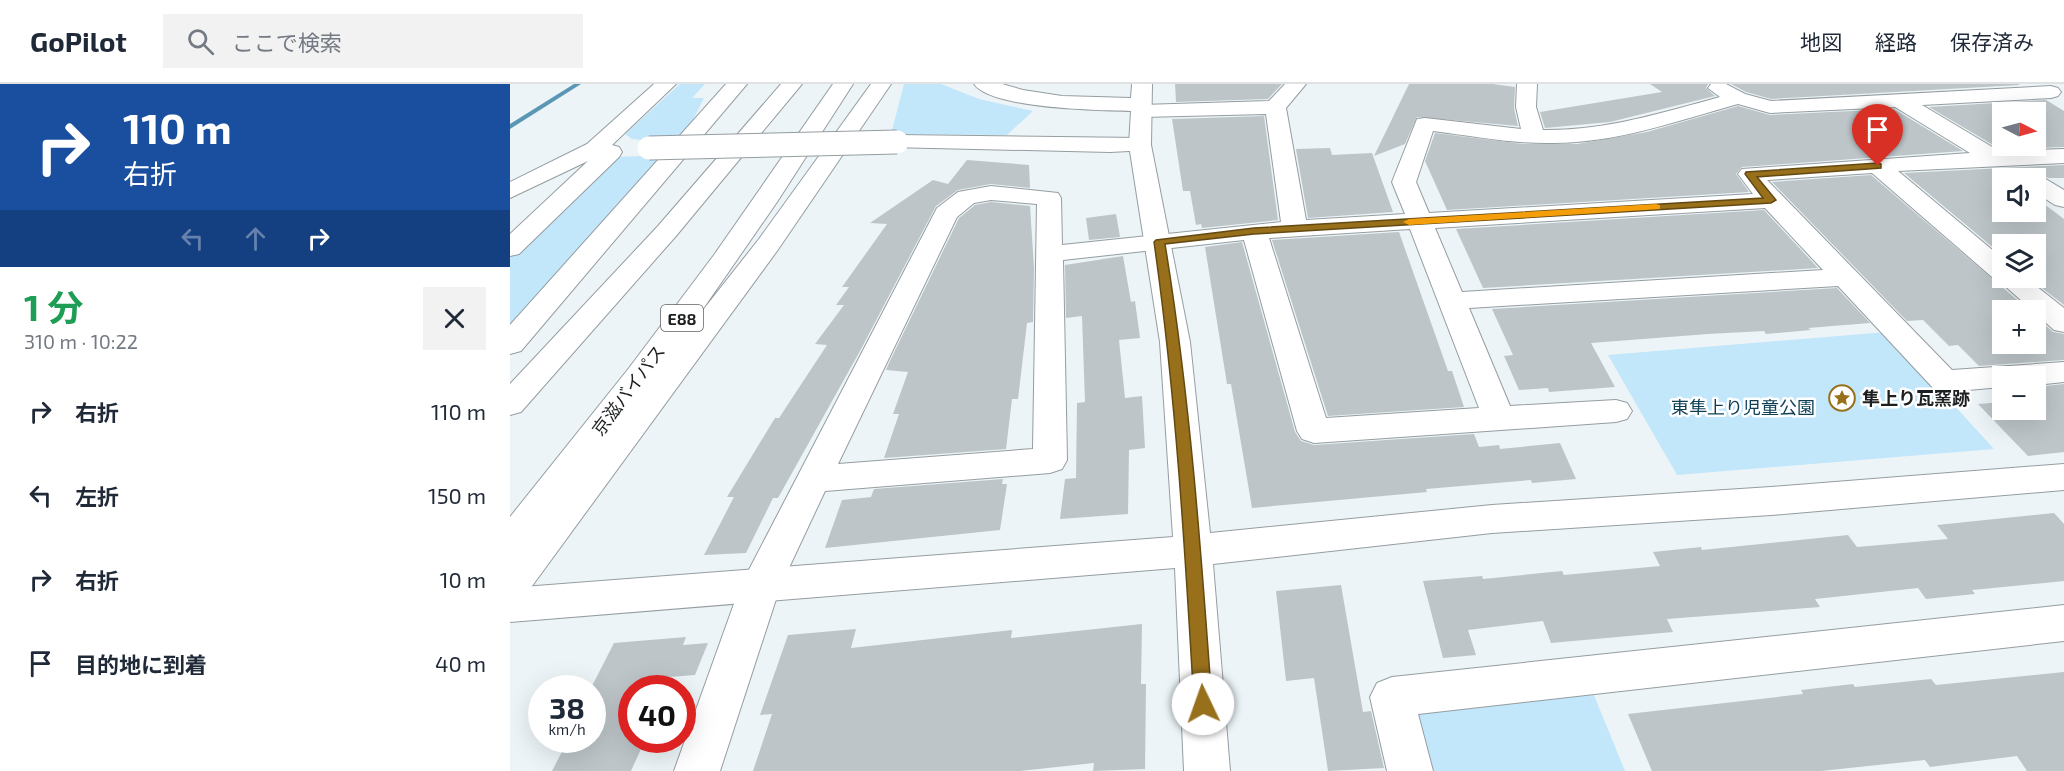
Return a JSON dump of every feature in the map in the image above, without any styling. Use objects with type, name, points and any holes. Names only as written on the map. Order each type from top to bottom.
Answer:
[{"type":"main road","points":[[510,248],[666,84]]},
{"type":"main road","points":[[510,344],[738,84]]},
{"type":"main road","points":[[510,404],[659,240],[792,84]]},
{"type":"main road","name":"京滋バイパス","points":[[510,544],[694,301],[752,220],[843,84]]},
{"type":"main road","points":[[510,585],[768,245],[881,84]]},
{"type":"main road","points":[[984,84],[1024,97],[1065,103],[1142,100],[1275,107]]},
{"type":"main road","points":[[1275,107],[1296,84]]},
{"type":"main road","points":[[1527,84],[1526,107],[1533,135]]},
{"type":"main road","points":[[1711,84],[1738,98],[1770,107],[2052,92]]},
{"type":"main road","points":[[1865,84],[1899,100],[2011,168]]},
{"type":"main road","points":[[1498,418],[1404,182],[1425,124],[1569,137],[1598,134],[1738,98]]},
{"type":"main road","points":[[1142,100],[1140,145],[1160,242],[1175,342],[1193,549],[1207,771]]},
{"type":"main road","points":[[1275,107],[1295,229]]},
{"type":"main road","points":[[510,190],[605,148],[966,141],[1090,147],[1140,145]]},
{"type":"main road","points":[[2064,156],[1994,158],[1750,174],[1771,200],[1945,381],[2064,372]]},
{"type":"main road","points":[[1878,166],[1992,263]]},
{"type":"main road","points":[[2046,189],[2064,200]]},
{"type":"main road","points":[[697,771],[760,587],[814,478],[946,213],[967,197],[991,193],[1049,198],[1050,460],[814,478]]},
{"type":"main road","points":[[1049,254],[1254,231],[1771,200]]},
{"type":"main road","points":[[1254,231],[1314,431],[1616,411]]},
{"type":"main road","points":[[1450,301],[1844,277]]},
{"type":"main road","points":[[2022,288],[2064,323]]},
{"type":"main road","points":[[510,605],[1120,558],[1492,519],[1772,501],[2064,477]]},
{"type":"main road","points":[[1410,771],[1392,697],[2064,623]]},
{"type":"green space","points":[[680,84],[705,84],[692,98],[704,98],[691,124],[673,143],[632,139],[625,134]]},
{"type":"green space","points":[[904,84],[941,84],[979,99],[1033,111],[1007,135],[891,134]]},
{"type":"green space","points":[[670,155],[510,330],[510,258],[615,157]]},
{"type":"green space","name":"東隼上り児童公園","points":[[1887,332],[1994,449],[1677,475],[1608,355]]},
{"type":"green space","points":[[1591,688],[1625,771],[1432,771],[1414,705]]},
{"type":"building","points":[[1175,84],[1282,84],[1268,99],[1176,102]]},
{"type":"building","points":[[1409,84],[1493,84],[1515,87],[1514,108],[1518,126],[1417,117],[1405,144],[1374,156]]},
{"type":"building","points":[[1650,84],[1708,84],[1706,88],[1715,96],[1610,122],[1545,128],[1540,112],[1662,92]]},
{"type":"building","points":[[1731,84],[2020,85],[1771,99],[1746,92]]},
{"type":"building","points":[[2046,100],[2064,111],[2064,147],[2046,148],[2046,102],[2013,102]]},
{"type":"building","points":[[1992,103],[1992,144],[1929,107]]},
{"type":"building","points":[[1738,106],[1770,115],[1894,109],[1963,151],[1742,167],[1736,174],[1749,192],[1447,210],[1425,161],[1435,133],[1523,144],[1577,144],[1647,132]]},
{"type":"building","points":[[1264,116],[1278,220],[1202,228],[1201,224],[1196,225],[1190,191],[1183,191],[1172,119]]},
{"type":"building","points":[[1330,148],[1332,155],[1372,153],[1393,212],[1308,218],[1296,149]]},
{"type":"building","points":[[967,160],[1029,165],[1030,188],[991,184],[958,190],[936,206],[860,351],[778,498],[773,498],[746,553],[704,555],[734,497],[727,497],[775,418],[779,418],[827,345],[815,344],[844,305],[836,305],[849,287],[842,287],[887,224],[870,223],[933,180],[948,184]]},
{"type":"building","points":[[2064,165],[2064,178],[2046,177],[2046,168],[2004,168]]},
{"type":"building","points":[[1992,169],[1992,222],[2046,222],[2046,206],[2064,219],[2064,305],[2042,288],[2046,288],[2046,234],[1992,234],[1992,247],[1904,173]]},
{"type":"building","points":[[1871,175],[1992,278],[1992,288],[2003,288],[2017,300],[1992,300],[1992,354],[2046,354],[2046,326],[2053,332],[2064,334],[2064,360],[1979,366],[1958,345],[1949,346],[1923,320],[1907,321],[1772,182]]},
{"type":"building","points":[[991,202],[1030,206],[1034,268],[1033,322],[1027,323],[1018,399],[1012,399],[1006,449],[884,458],[899,414],[893,414],[908,372],[886,370],[888,365],[959,218],[975,205]]},
{"type":"building","points":[[1764,210],[1818,268],[1483,288],[1456,229]]},
{"type":"building","points":[[1116,214],[1120,237],[1089,240],[1086,218]]},
{"type":"building","points":[[1399,232],[1448,371],[1452,371],[1464,407],[1328,416],[1272,240]]},
{"type":"building","points":[[1242,242],[1295,432],[1301,441],[1314,445],[1474,434],[1479,447],[1499,445],[1500,449],[1560,443],[1576,479],[1532,483],[1531,480],[1426,489],[1427,492],[1252,508],[1231,384],[1227,384],[1205,247]]},
{"type":"building","points":[[1123,256],[1131,302],[1135,301],[1140,338],[1119,340],[1125,398],[1142,396],[1145,448],[1129,450],[1128,514],[1060,519],[1065,479],[1076,478],[1077,403],[1085,402],[1082,316],[1066,318],[1065,265]]},
{"type":"building","points":[[1837,288],[1870,323],[1766,334],[1764,331],[1591,343],[1615,387],[1549,392],[1548,388],[1519,390],[1504,356],[1513,355],[1492,309]]},
{"type":"building","points":[[2064,384],[2064,452],[2028,456],[1993,420],[2046,420],[2046,386]]},
{"type":"building","points":[[1992,403],[1992,419],[1978,404]]},
{"type":"building","points":[[1003,479],[1002,484],[1007,484],[1000,530],[825,548],[842,500],[871,497],[874,489]]},
{"type":"building","points":[[2054,513],[2064,524],[2064,581],[1972,590],[1975,594],[1926,599],[1918,588],[1815,599],[1820,607],[1667,619],[1673,632],[1551,643],[1543,621],[1468,630],[1476,655],[1443,658],[1423,581],[1482,576],[1483,579],[1562,571],[1564,575],[1660,566],[1653,552],[1701,547],[1702,550],[1848,535],[1857,547],[1948,539],[1937,525]]},
{"type":"building","points":[[1341,585],[1363,712],[1371,711],[1384,768],[1328,771],[1314,678],[1286,681],[1276,591]]},
{"type":"building","points":[[1142,624],[1141,684],[1146,684],[1145,769],[1093,771],[1094,763],[1020,771],[753,771],[772,714],[760,715],[788,635],[856,629],[851,648],[1012,630],[1011,638]]},
{"type":"building","points":[[686,637],[683,645],[708,643],[695,675],[618,675],[618,753],[639,753],[631,771],[552,771],[561,753],[606,753],[606,675],[598,675],[614,643]]},
{"type":"building","points":[[2064,672],[2064,771],[2027,771],[2017,756],[1930,767],[1925,760],[1821,771],[1652,771],[1628,714],[1803,694],[1801,690],[1853,684],[1855,687],[1931,679],[1936,685]]},
{"type":"waterway","points":[[510,127],[578,84]]},
{"type":"slow traffic","points":[[1409,222],[1656,207]]},
{"type":"place","name":"隼上り瓦窯跡","points":[[1842,398]]},
{"type":"route","points":[[1203,704],[1193,549],[1175,342],[1160,242],[1254,231],[1771,200],[1750,174],[1878,166]]}]
